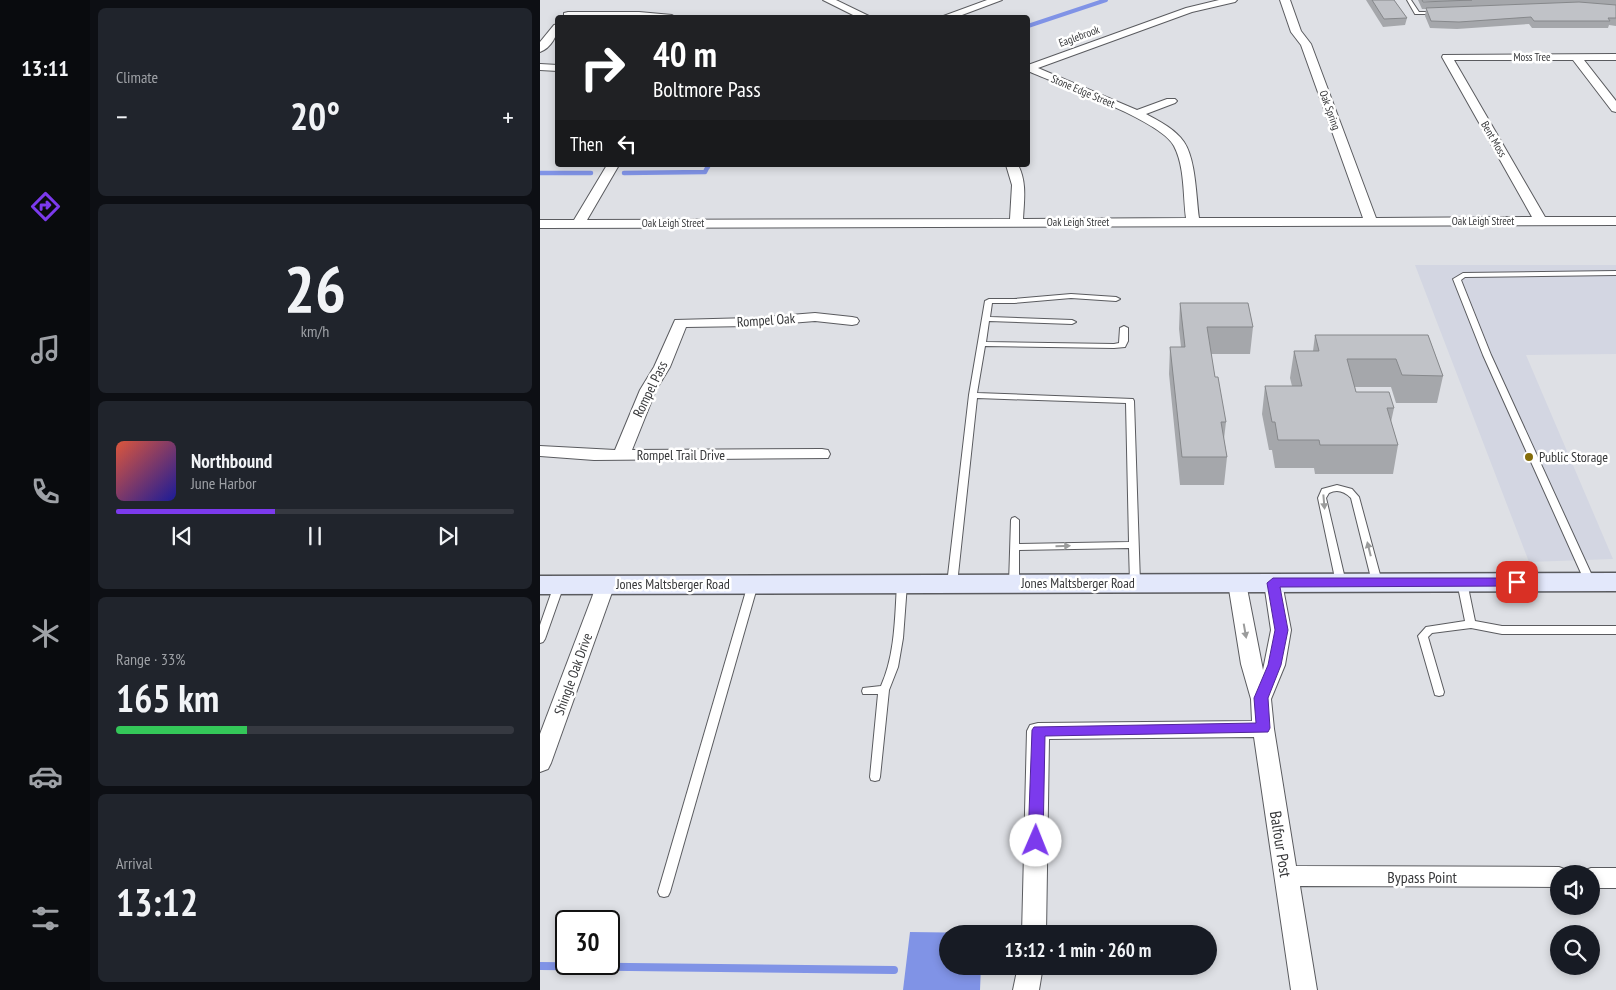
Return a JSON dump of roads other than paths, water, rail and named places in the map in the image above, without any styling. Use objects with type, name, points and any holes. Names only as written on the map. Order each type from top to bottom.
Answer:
[{"type":"main road","name":"Jones Maltsberger Road","points":[[549,585],[1603,582]]},
{"type":"street","points":[[828,0],[861,15]]},
{"type":"street","points":[[952,15],[997,0]]},
{"type":"street","name":"Eaglebrook","points":[[1030,67],[1189,10],[1232,0]]},
{"type":"street","name":"Oak Spring","points":[[1285,0],[1296,32],[1306,44],[1371,222]]},
{"type":"street","points":[[569,13],[639,15]]},
{"type":"street","points":[[1140,28],[1153,33]]},
{"type":"street","points":[[540,49],[555,31]]},
{"type":"street","points":[[1576,56],[1616,109]]},
{"type":"street","name":"Moss Tree","points":[[1447,57],[1616,57]]},
{"type":"street","name":"Bent Moss","points":[[1447,57],[1541,221]]},
{"type":"street","points":[[540,67],[555,68]]},
{"type":"street","name":"Stone Edge Street","points":[[1030,69],[1137,114],[1164,128],[1179,142],[1183,154],[1193,222]]},
{"type":"street","points":[[1137,114],[1171,101]]},
{"type":"street","points":[[579,224],[612,167]]},
{"type":"street","points":[[1013,167],[1018,184],[1016,222]]},
{"type":"street","name":"Oak Leigh Street","points":[[540,224],[1616,221]]},
{"type":"street","name":"Rompel Oak","points":[[680,323],[751,322],[815,316],[852,322]]},
{"type":"street","name":"Rompel Pass","points":[[621,455],[648,390],[662,367],[680,323]]},
{"type":"street","name":"Rompel Trail Drive","points":[[540,451],[621,455],[822,454]]},
{"type":"street","name":"Balfour Post","points":[[1238,583],[1251,664],[1261,698],[1263,728],[1304,990]]},
{"type":"street","name":"Balfour Post","points":[[1261,698],[1275,665],[1281,630],[1273,583]]},
{"type":"street","name":"Shingle Oak Drive","points":[[542,753],[606,584]]},
{"type":"street","points":[[1034,925],[1038,730],[1263,728]]},
{"type":"street","name":"Bypass Point","points":[[1286,876],[1550,877]]},
{"type":"street","points":[[1600,878],[1616,878]]},
{"type":"street","points":[[1026,990],[1029,975]]},
{"type":"lane","points":[[1409,0],[1417,13],[1446,13]]},
{"type":"lane","points":[[1603,582],[1487,355],[1457,279],[1463,276],[1616,273]]},
{"type":"lane","points":[[952,584],[973,395],[989,301],[1072,296],[1116,299]]},
{"type":"lane","points":[[986,319],[1072,322]]},
{"type":"lane","points":[[982,344],[1114,346],[1122,345],[1124,328]]},
{"type":"lane","points":[[973,395],[1130,400],[1135,583]]},
{"type":"lane","points":[[1340,582],[1322,498],[1324,491],[1333,488],[1344,489],[1355,497],[1377,582]]},
{"type":"lane","points":[[1014,584],[1015,520]]},
{"type":"lane","points":[[1014,547],[1134,545]]},
{"type":"lane","points":[[1462,582],[1471,624]]},
{"type":"lane","points":[[664,892],[753,584]]},
{"type":"lane","points":[[875,777],[884,690],[890,679],[898,630],[902,584]]},
{"type":"lane","points":[[540,639],[549,585]]},
{"type":"lane","points":[[1439,692],[1423,636],[1429,630],[1443,630],[1459,624],[1471,624],[1502,630],[1616,630]]},
{"type":"lane","points":[[867,691],[884,690]]},
{"type":"water","points":[[910,932],[939,932],[939,975],[981,975],[980,990],[903,990]]},
{"type":"waterway","points":[[1030,25],[1106,0]]},
{"type":"waterway","points":[[624,173],[705,172],[708,167]]},
{"type":"waterway","points":[[540,173],[591,173]]},
{"type":"waterway","points":[[540,966],[894,970]]},
{"type":"place","name":"Public Storage","points":[[1529,457]]}]
